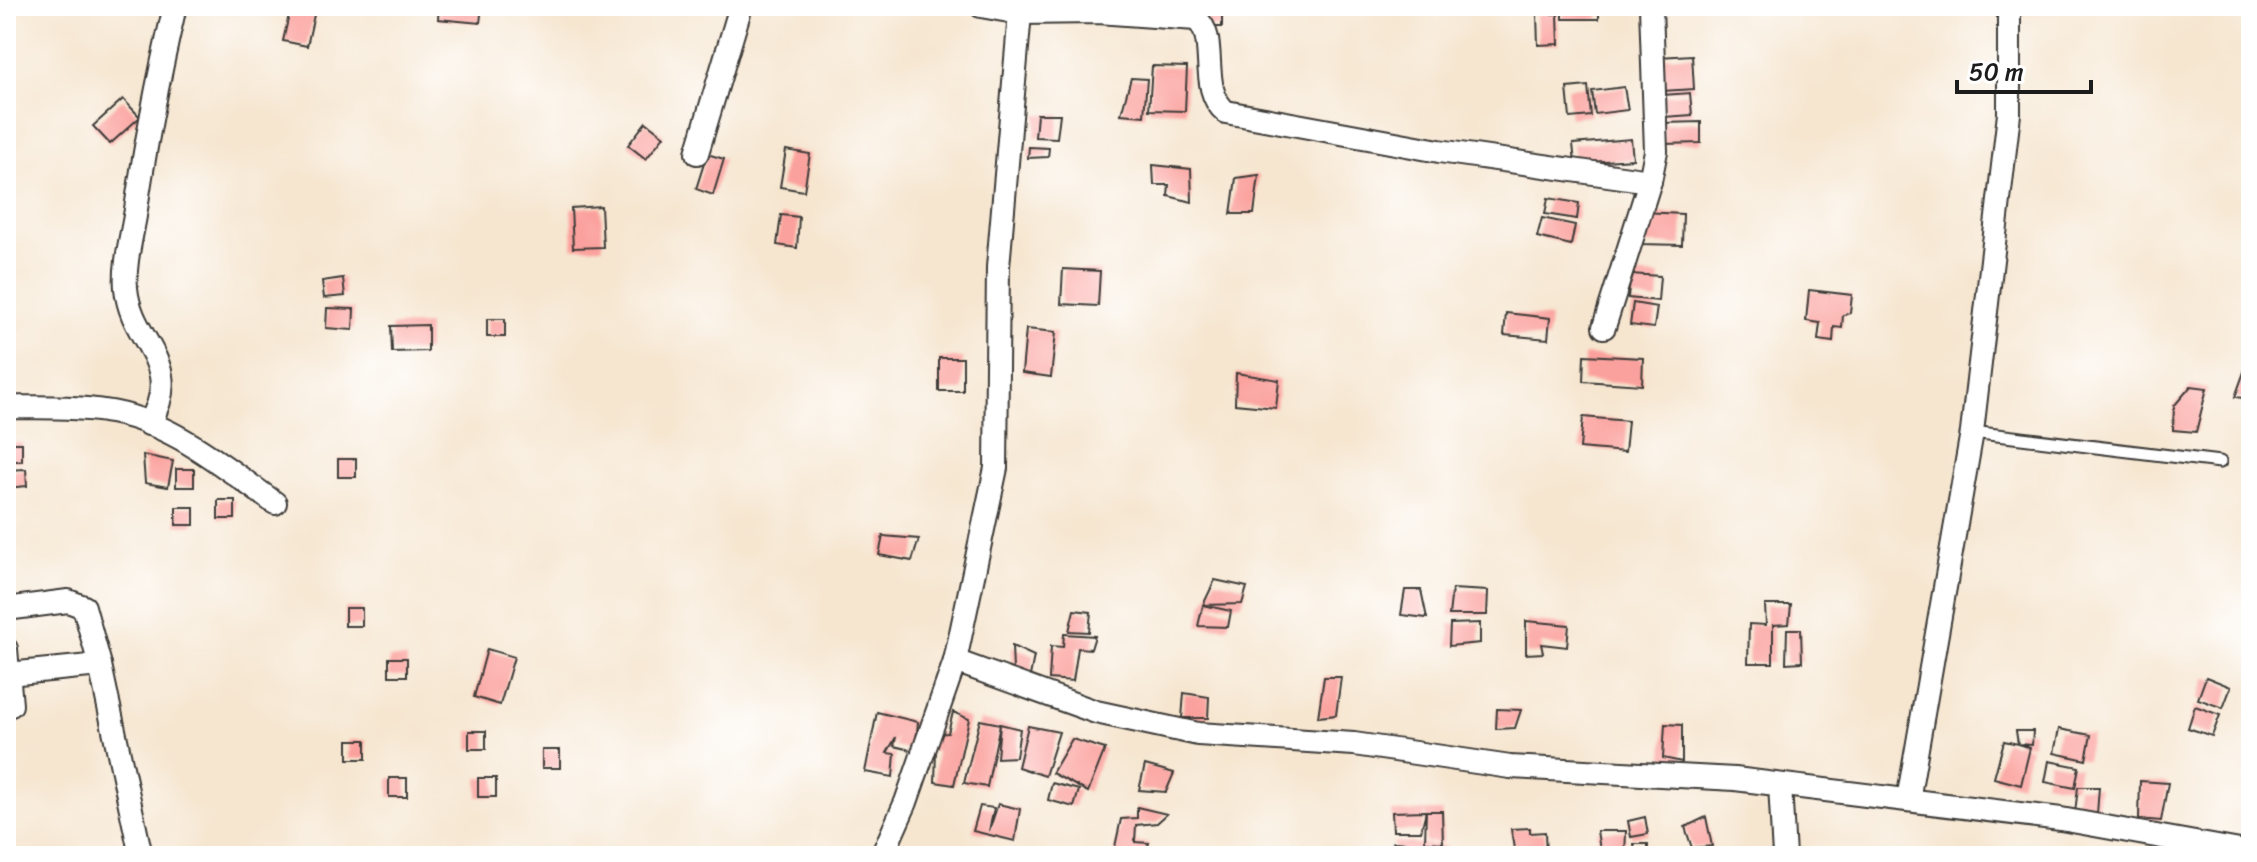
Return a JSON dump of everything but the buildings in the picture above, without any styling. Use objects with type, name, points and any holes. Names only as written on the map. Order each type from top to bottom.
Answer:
[{"type":"street","points":[[149,424],[159,407],[163,378],[130,304],[126,274],[141,171],[175,6]]},
{"type":"street","points":[[697,153],[741,6]]},
{"type":"street","points":[[981,6],[1020,13],[1098,9],[1196,19],[1202,24],[1214,101],[1226,112],[1439,151],[1650,181]]},
{"type":"street","points":[[1604,327],[1650,181],[1656,121],[1651,6]]},
{"type":"street","points":[[1908,800],[1972,432],[2009,114],[2009,6]]},
{"type":"street","points":[[882,856],[906,802],[955,661],[996,468],[998,267],[1020,13]]},
{"type":"street","points":[[6,407],[114,413],[149,424],[210,457],[275,503]]},
{"type":"street","points":[[6,609],[68,601],[80,603],[100,665],[141,856]]},
{"type":"street","points":[[6,649],[11,705]]},
{"type":"street","points":[[955,661],[1096,712],[1198,734],[1354,744],[1510,767],[1780,785],[2061,819],[2251,853]]},
{"type":"street","points":[[8,674],[100,665]]},
{"type":"street","points":[[1780,785],[1784,856]]},
{"type":"lane","points":[[1972,432],[2220,462]]}]
